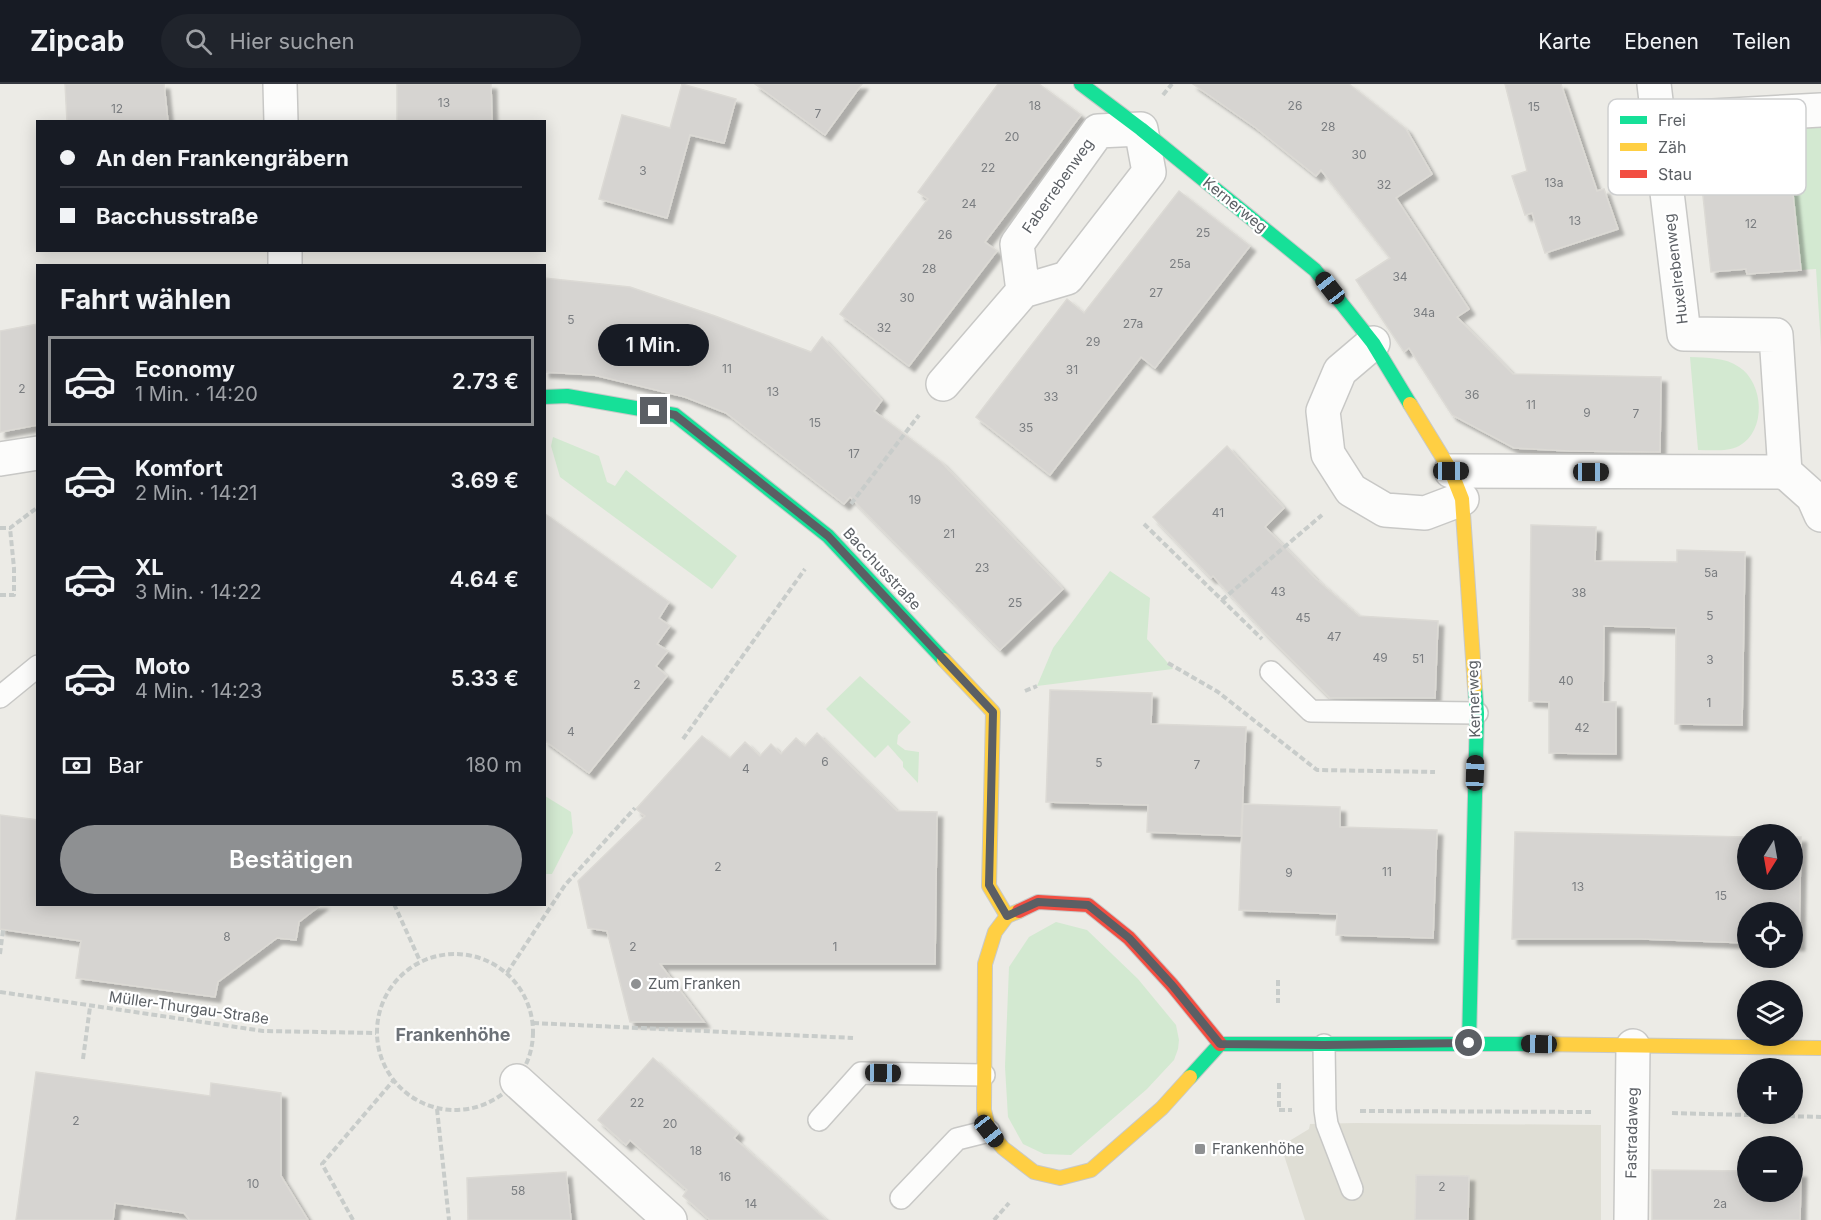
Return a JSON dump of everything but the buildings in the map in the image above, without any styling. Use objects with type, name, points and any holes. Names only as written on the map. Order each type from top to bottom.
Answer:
[{"type":"street","points":[[280,84],[281,120]]},
{"type":"street","name":"Kernerweg","points":[[1081,84],[1141,129],[1315,270],[1373,343],[1456,485],[1477,713],[1469,1043]]},
{"type":"street","name":"Huxelrebenweg","points":[[1654,84],[1656,99]]},
{"type":"street","points":[[1806,111],[1821,110]]},
{"type":"street","points":[[943,384],[1023,291],[1067,278],[1149,172],[1141,129]]},
{"type":"street","name":"Faberrebenweg","points":[[1023,291],[1017,244],[1098,131],[1141,129]]},
{"type":"street","name":"Huxelrebenweg","points":[[1667,195],[1684,334],[1776,335],[1785,472]]},
{"type":"street","points":[[1373,343],[1340,371],[1323,411],[1328,454],[1351,490],[1385,510],[1425,513],[1456,485],[1785,472],[1813,497],[1821,515]]},
{"type":"street","name":"Bacchusstraße","points":[[546,397],[567,396],[675,415],[828,536],[993,712],[989,885],[1007,916]]},
{"type":"street","points":[[0,459],[36,453]]},
{"type":"street","points":[[1220,1044],[1172,985],[1129,938],[1088,905],[1038,902],[1007,916],[995,932],[985,964],[984,1110],[989,1131],[1003,1148],[1034,1172],[1060,1178],[1091,1170],[1162,1108],[1220,1044],[1469,1043],[1821,1048]]},
{"type":"street","name":"Fastradaweg","points":[[1631,1220],[1633,1046]]},
{"type":"street","points":[[517,1081],[670,1220]]},
{"type":"lane","points":[[0,697],[36,668]]},
{"type":"lane","points":[[1270,672],[1311,711],[1477,713]]},
{"type":"lane","points":[[1324,1045],[1327,1124],[1352,1189]]},
{"type":"lane","points":[[819,1120],[861,1073],[984,1075]]},
{"type":"lane","points":[[901,1198],[957,1138],[989,1131]]},
{"type":"path","points":[[1161,98],[1172,84]]},
{"type":"path","points":[[863,489],[920,414]]},
{"type":"path","points":[[1222,600],[1351,490]]},
{"type":"path","points":[[0,528],[10,528],[36,508]]},
{"type":"path","points":[[1144,524],[1284,661],[1270,672]]},
{"type":"path","points":[[0,595],[14,595],[10,528]]},
{"type":"path","points":[[683,739],[828,536]]},
{"type":"path","points":[[507,973],[565,885],[635,808]]},
{"type":"path","points":[[395,906],[420,961]]},
{"type":"path","points":[[0,954],[3,930]]},
{"type":"path","points":[[465,954],[487,961],[507,973],[519,987],[528,1004],[533,1023],[533,1044],[528,1064],[517,1081],[501,1097],[481,1107],[459,1111],[437,1109],[413,1099],[393,1082],[381,1059],[376,1033],[379,1011],[388,991],[402,974],[420,961],[442,955],[465,954]]},
{"type":"path","points":[[1278,980],[1278,1009]]},
{"type":"path","name":"Müller-Thurgau-Straße","points":[[0,992],[263,1031],[376,1033]]},
{"type":"path","points":[[83,1059],[90,1006]]},
{"type":"path","points":[[533,1023],[856,1038]]},
{"type":"path","points":[[353,1220],[322,1164],[393,1082]]},
{"type":"path","points":[[437,1109],[449,1220]]},
{"type":"path","points":[[1279,1110],[1632,1112],[1821,1117]]},
{"type":"shaded area","points":[[1310,1124],[1601,1125],[1601,1220],[1305,1220],[1281,1146],[1309,1129]]},
{"type":"green space","points":[[1806,126],[1821,126],[1821,347],[1816,269],[1801,270],[1793,195],[1806,195]]},
{"type":"green space","points":[[1690,357],[1728,361],[1747,374],[1753,384],[1759,407],[1758,419],[1748,439],[1739,446],[1724,450],[1698,450]]},
{"type":"green space","points":[[553,437],[599,456],[607,482],[615,486],[626,470],[737,556],[712,589],[560,477],[551,446]]},
{"type":"green space","points":[[1110,571],[1150,598],[1147,639],[1173,669],[1037,686],[1053,648]]},
{"type":"green space","points":[[860,676],[911,722],[898,735],[897,744],[905,750],[919,752],[918,783],[903,767],[903,762],[888,745],[875,758],[826,709]]},
{"type":"green space","points":[[546,797],[571,812],[573,833],[552,874],[546,874]]},
{"type":"green space","points":[[1056,922],[1087,930],[1138,979],[1176,1025],[1179,1040],[1174,1060],[1147,1089],[1071,1155],[1044,1154],[1023,1144],[1008,1117],[1005,1067],[1009,967],[1029,937]]},
{"type":"traffic: fast","points":[[1081,84],[1141,129],[1315,270],[1373,343],[1410,404]]},
{"type":"traffic: fast","points":[[546,397],[567,396],[675,415],[828,536],[944,660]]},
{"type":"traffic: fast","points":[[1469,1043],[1477,713],[1475,688]]},
{"type":"traffic: fast","points":[[1190,1077],[1220,1044],[1535,1044]]},
{"type":"traffic: slow","points":[[1410,404],[1451,471],[1462,499],[1475,688]]},
{"type":"traffic: slow","points":[[944,660],[993,712],[989,886],[1007,916]]},
{"type":"traffic: slow","points":[[1019,911],[1007,916],[995,932],[985,964],[984,1110],[989,1131],[1003,1148],[1034,1172],[1060,1178],[1091,1170],[1162,1108],[1190,1077]]},
{"type":"traffic: slow","points":[[1535,1044],[1821,1048]]},
{"type":"traffic: jam","points":[[1019,911],[1038,902],[1088,905],[1129,938],[1172,985],[1220,1044]]},
{"type":"place","name":"Zum Franken","points":[[636,984]]},
{"type":"place","name":"Frankenhöhe","points":[[1200,1149]]},
{"type":"district","name":"Frankenhöhe","points":[[453,1035]]},
{"type":"route","points":[[654,411],[675,415],[828,536],[993,712],[989,885],[1007,916],[1038,902],[1088,905],[1129,938],[1172,985],[1220,1044],[1469,1043]]}]
